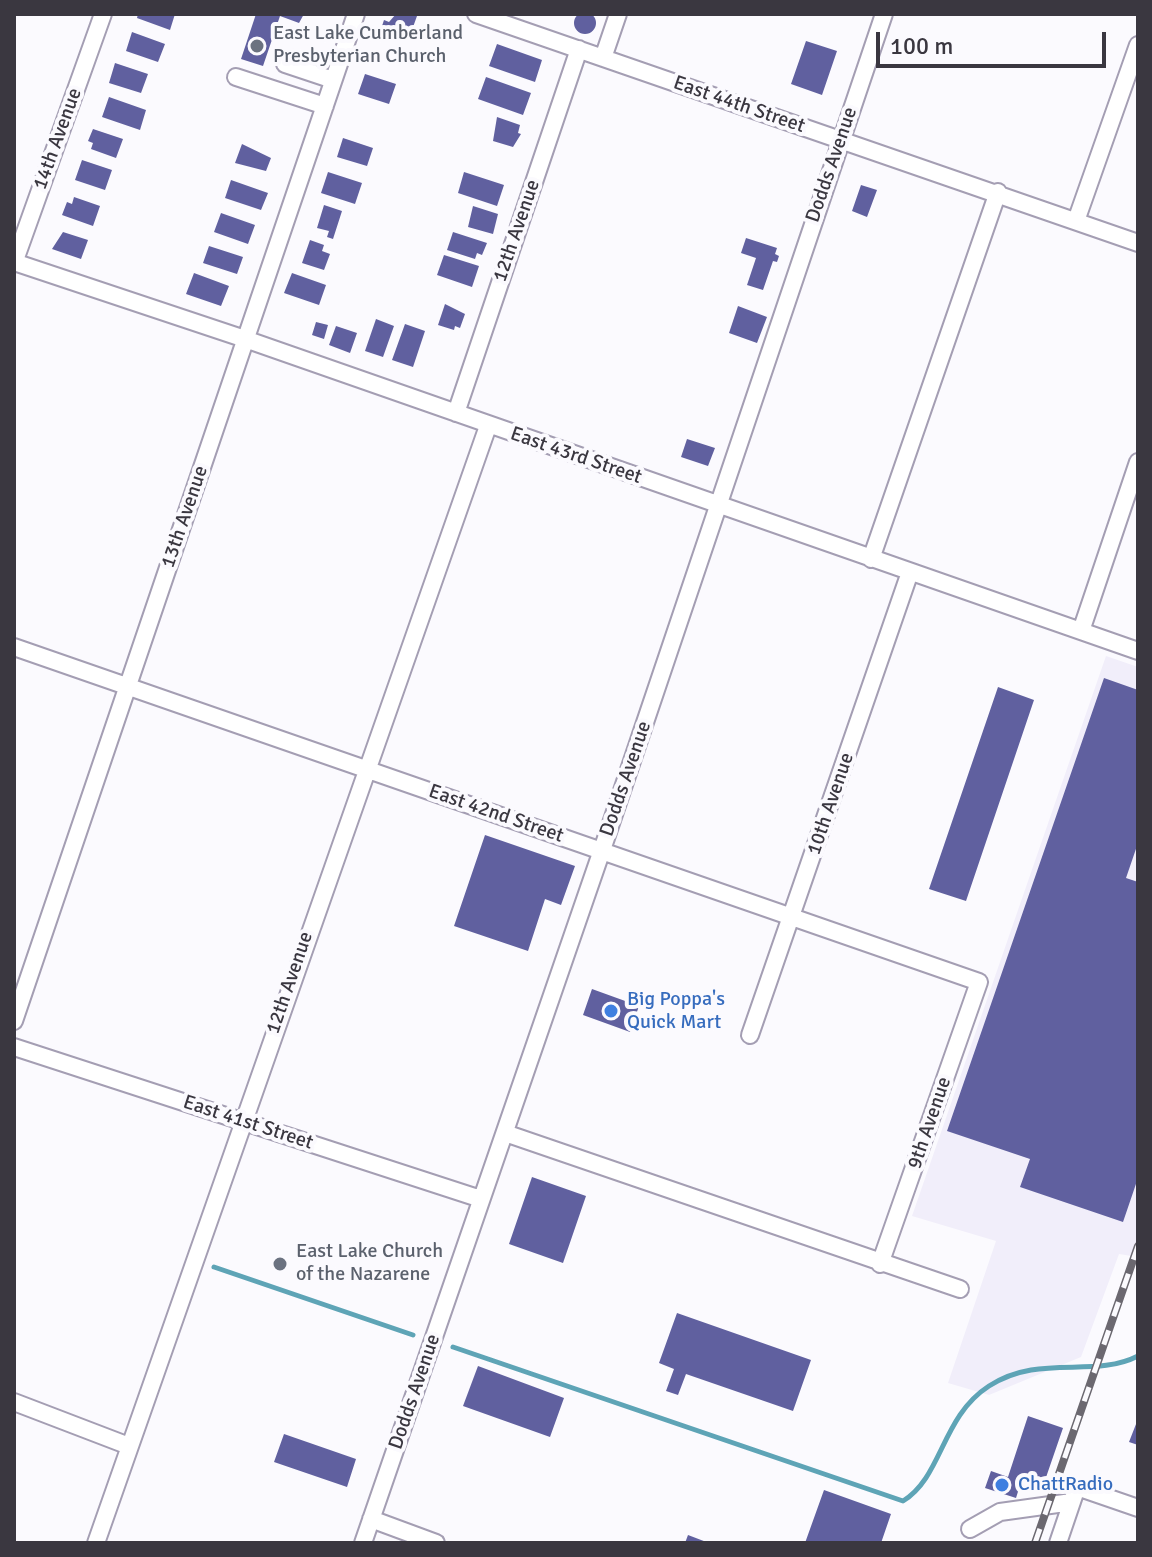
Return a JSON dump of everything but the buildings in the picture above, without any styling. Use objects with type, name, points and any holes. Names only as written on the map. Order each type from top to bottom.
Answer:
[{"type":"street","name":"14th Avenue","points":[[14,262],[103,14]]},
{"type":"street","name":"13th Avenue","points":[[14,1021],[356,14]]},
{"type":"street","name":"East 44th Street","points":[[476,14],[998,192],[1138,243]]},
{"type":"street","points":[[603,58],[618,14]]},
{"type":"street","name":"Dodds Avenue","points":[[363,1543],[720,506],[839,140],[884,14]]},
{"type":"street","points":[[1076,221],[1138,45]]},
{"type":"street","name":"12th Avenue","points":[[456,413],[579,49]]},
{"type":"street","points":[[285,64],[333,80]]},
{"type":"street","points":[[236,77],[325,106]]},
{"type":"street","points":[[871,559],[998,192]]},
{"type":"street","name":"East 43rd Street","points":[[14,262],[245,339],[1138,651]]},
{"type":"street","name":"12th Avenue","points":[[96,1543],[488,426]]},
{"type":"street","points":[[1081,631],[1138,462]]},
{"type":"street","name":"10th Avenue","points":[[750,1035],[910,572]]},
{"type":"street","name":"East 42nd Street","points":[[14,647],[979,982]]},
{"type":"street","name":"9th Avenue","points":[[880,1264],[979,982]]},
{"type":"street","name":"East 41st Street","points":[[14,1047],[481,1199]]},
{"type":"street","points":[[505,1133],[960,1289]]},
{"type":"street","points":[[14,1402],[129,1446]]},
{"type":"street","points":[[970,1529],[1000,1512],[1074,1495],[1138,1508]]},
{"type":"street","points":[[1058,1543],[1074,1495]]},
{"type":"street","points":[[371,1519],[436,1543]]},
{"type":"shaded area","points":[[1106,656],[1138,667],[1138,1257],[1119,1254],[1081,1357],[989,1395],[948,1383],[996,1241],[912,1216]]},
{"type":"waterway","points":[[214,1267],[413,1335]]},
{"type":"waterway","points":[[453,1347],[903,1501],[927,1477],[961,1414],[989,1386],[1027,1371],[1103,1366],[1138,1356]]},
{"type":"railway","points":[[1035,1543],[1138,1246]]},
{"type":"place","name":"East Lake Cumberland Presbyterian Church","points":[[257,46]]},
{"type":"place","name":"Big Poppa's Quick Mart","points":[[611,1011]]},
{"type":"place","name":"East Lake Church of the Nazarene","points":[[280,1264]]},
{"type":"place","name":"ChattRadio","points":[[1002,1485]]}]
